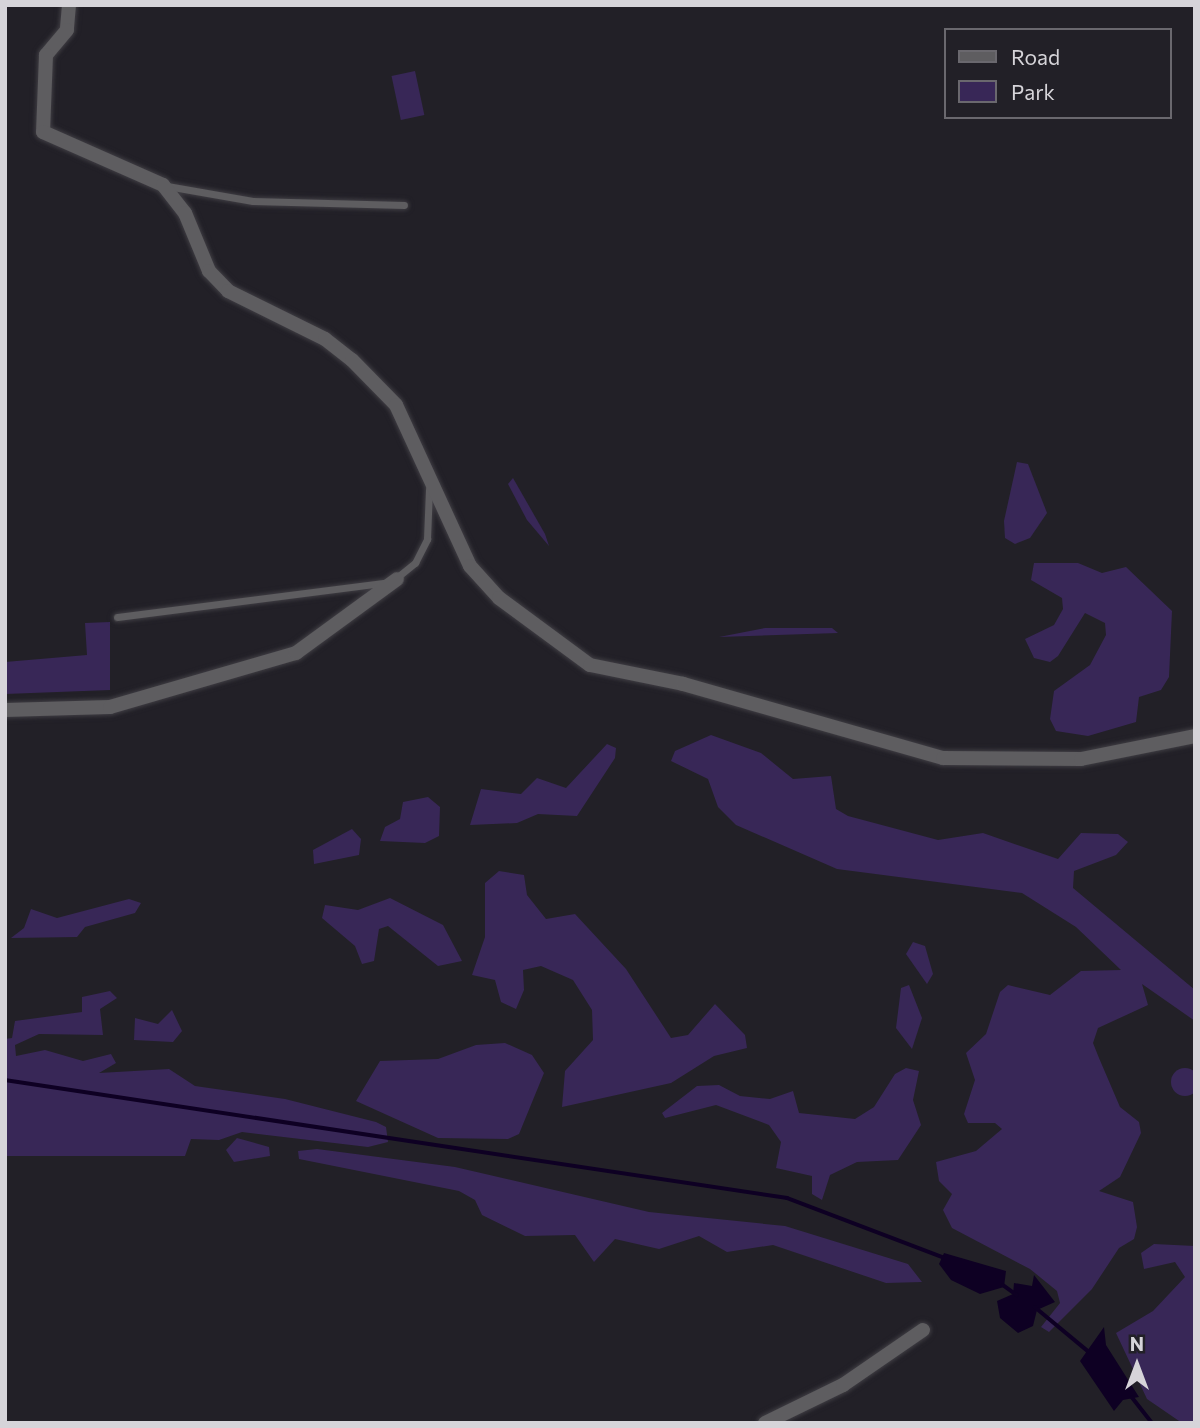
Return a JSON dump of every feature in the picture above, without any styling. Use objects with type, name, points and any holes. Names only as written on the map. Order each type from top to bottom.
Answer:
[{"type":"street","points":[[69,5],[67,30],[46,55],[44,132],[163,185],[185,214],[209,271],[248,305],[325,339],[352,360],[396,405],[480,578],[590,665],[709,691],[943,758],[1081,759],[1195,736]]},
{"type":"street","points":[[5,709],[110,707],[296,653],[397,579]]},
{"type":"street","points":[[765,1423],[843,1385],[923,1330]]},
{"type":"lane","points":[[163,185],[253,201],[404,205]]},
{"type":"lane","points":[[117,617],[323,595],[397,579],[415,563],[427,539],[429,485],[422,457]]},
{"type":"green space","points":[[415,71],[424,115],[401,120],[392,76]]},
{"type":"green space","points":[[1017,462],[1028,464],[1047,513],[1030,538],[1015,544],[1005,538],[1004,521]]},
{"type":"green space","points":[[513,478],[549,546],[527,520],[508,484]]},
{"type":"green space","points":[[1034,563],[1078,563],[1102,573],[1126,567],[1172,611],[1169,677],[1161,690],[1139,697],[1136,722],[1088,736],[1056,731],[1050,719],[1054,691],[1090,665],[1106,635],[1105,623],[1085,613],[1058,656],[1050,662],[1034,658],[1025,639],[1054,625],[1063,609],[1062,598],[1031,580]]},
{"type":"green space","points":[[110,622],[110,690],[5,694],[5,662],[87,655],[85,623]]},
{"type":"green space","points":[[765,628],[832,628],[838,633],[719,637]]},
{"type":"green space","points":[[711,735],[761,753],[793,779],[831,776],[836,809],[848,816],[938,840],[983,833],[1058,859],[1081,833],[1118,834],[1128,842],[1116,855],[1074,871],[1073,888],[1195,990],[1195,1021],[1142,984],[1148,1005],[1098,1028],[1093,1043],[1099,1058],[1120,1107],[1139,1122],[1141,1133],[1120,1177],[1099,1191],[1133,1202],[1137,1227],[1134,1239],[1119,1248],[1092,1289],[1049,1332],[1041,1327],[1060,1303],[1057,1291],[1030,1269],[952,1228],[943,1210],[952,1194],[939,1181],[936,1162],[976,1151],[1002,1129],[995,1123],[968,1123],[964,1114],[975,1080],[966,1053],[986,1034],[1000,992],[1008,985],[1050,995],[1081,971],[1121,970],[1076,927],[1022,893],[837,869],[736,825],[718,807],[708,779],[671,761],[675,751]]},
{"type":"green space","points":[[607,744],[616,748],[615,758],[577,816],[538,814],[517,823],[470,825],[481,789],[521,794],[537,778],[566,788]]},
{"type":"green space","points":[[428,797],[440,807],[439,836],[425,843],[380,841],[385,827],[400,819],[403,802]]},
{"type":"green space","points":[[352,829],[361,839],[359,855],[314,864],[313,850]]},
{"type":"green space","points":[[499,871],[524,875],[527,895],[546,919],[575,914],[626,969],[671,1038],[688,1035],[715,1004],[745,1035],[747,1048],[714,1056],[671,1083],[562,1107],[565,1071],[593,1040],[592,1010],[573,980],[541,966],[523,970],[524,990],[516,1009],[501,1002],[495,980],[472,975],[485,937],[485,883]]},
{"type":"green space","points":[[390,898],[443,925],[462,961],[438,966],[388,926],[379,929],[374,961],[362,964],[355,946],[322,918],[325,905],[358,910]]},
{"type":"green space","points":[[129,899],[141,903],[135,913],[85,927],[77,937],[11,938],[24,928],[31,909],[57,918]]},
{"type":"green space","points":[[913,942],[925,946],[933,974],[927,984],[906,954]]},
{"type":"green space","points":[[909,985],[922,1018],[912,1049],[896,1028],[901,988]]},
{"type":"green space","points":[[110,991],[117,998],[100,1009],[103,1035],[39,1034],[15,1045],[16,1056],[45,1050],[83,1061],[111,1054],[116,1063],[99,1073],[169,1069],[195,1086],[285,1099],[376,1122],[386,1127],[388,1142],[368,1147],[242,1132],[219,1140],[191,1139],[185,1156],[5,1156],[5,1039],[12,1038],[15,1021],[82,1012],[82,997]]},
{"type":"green space","points":[[172,1010],[182,1031],[173,1042],[134,1040],[135,1018],[158,1024]]},
{"type":"green space","points":[[505,1043],[532,1055],[544,1073],[519,1134],[508,1139],[438,1138],[356,1101],[380,1061],[438,1059],[476,1045]]},
{"type":"green space","points":[[906,1068],[919,1071],[913,1100],[921,1125],[898,1160],[857,1162],[830,1175],[822,1200],[812,1194],[812,1176],[776,1168],[781,1142],[769,1125],[716,1105],[665,1118],[662,1113],[697,1086],[719,1085],[740,1096],[770,1099],[793,1091],[799,1113],[855,1119],[874,1107],[895,1074]]},
{"type":"green space","points":[[1185,1068],[1195,1072],[1199,1082],[1195,1092],[1185,1096],[1175,1092],[1171,1082],[1175,1072]]},
{"type":"green space","points":[[237,1138],[269,1147],[270,1156],[234,1162],[226,1150]]},
{"type":"green space","points":[[317,1149],[455,1167],[649,1212],[785,1226],[908,1264],[922,1282],[886,1283],[773,1245],[727,1252],[699,1236],[659,1249],[615,1239],[594,1262],[575,1235],[525,1236],[482,1215],[475,1200],[459,1191],[299,1159],[298,1151]]},
{"type":"green space","points":[[1154,1244],[1195,1246],[1195,1423],[1182,1423],[1147,1399],[1116,1333],[1153,1311],[1185,1277],[1175,1262],[1144,1269],[1141,1253]]},
{"type":"shaded area","points":[[944,1253],[1006,1271],[1004,1287],[980,1294],[951,1280],[939,1264]]},
{"type":"shaded area","points":[[1034,1275],[1055,1302],[1037,1310],[1033,1326],[1018,1333],[1000,1318],[997,1301],[1013,1294],[1014,1283],[1032,1286]]},
{"type":"shaded area","points":[[1104,1327],[1106,1345],[1139,1397],[1123,1400],[1114,1411],[1080,1361]]},
{"type":"waterway","points":[[5,1080],[787,1198],[942,1257]]},
{"type":"waterway","points":[[1003,1285],[1017,1295]]},
{"type":"waterway","points":[[1035,1307],[1088,1351]]},
{"type":"waterway","points":[[1132,1397],[1152,1423]]}]
